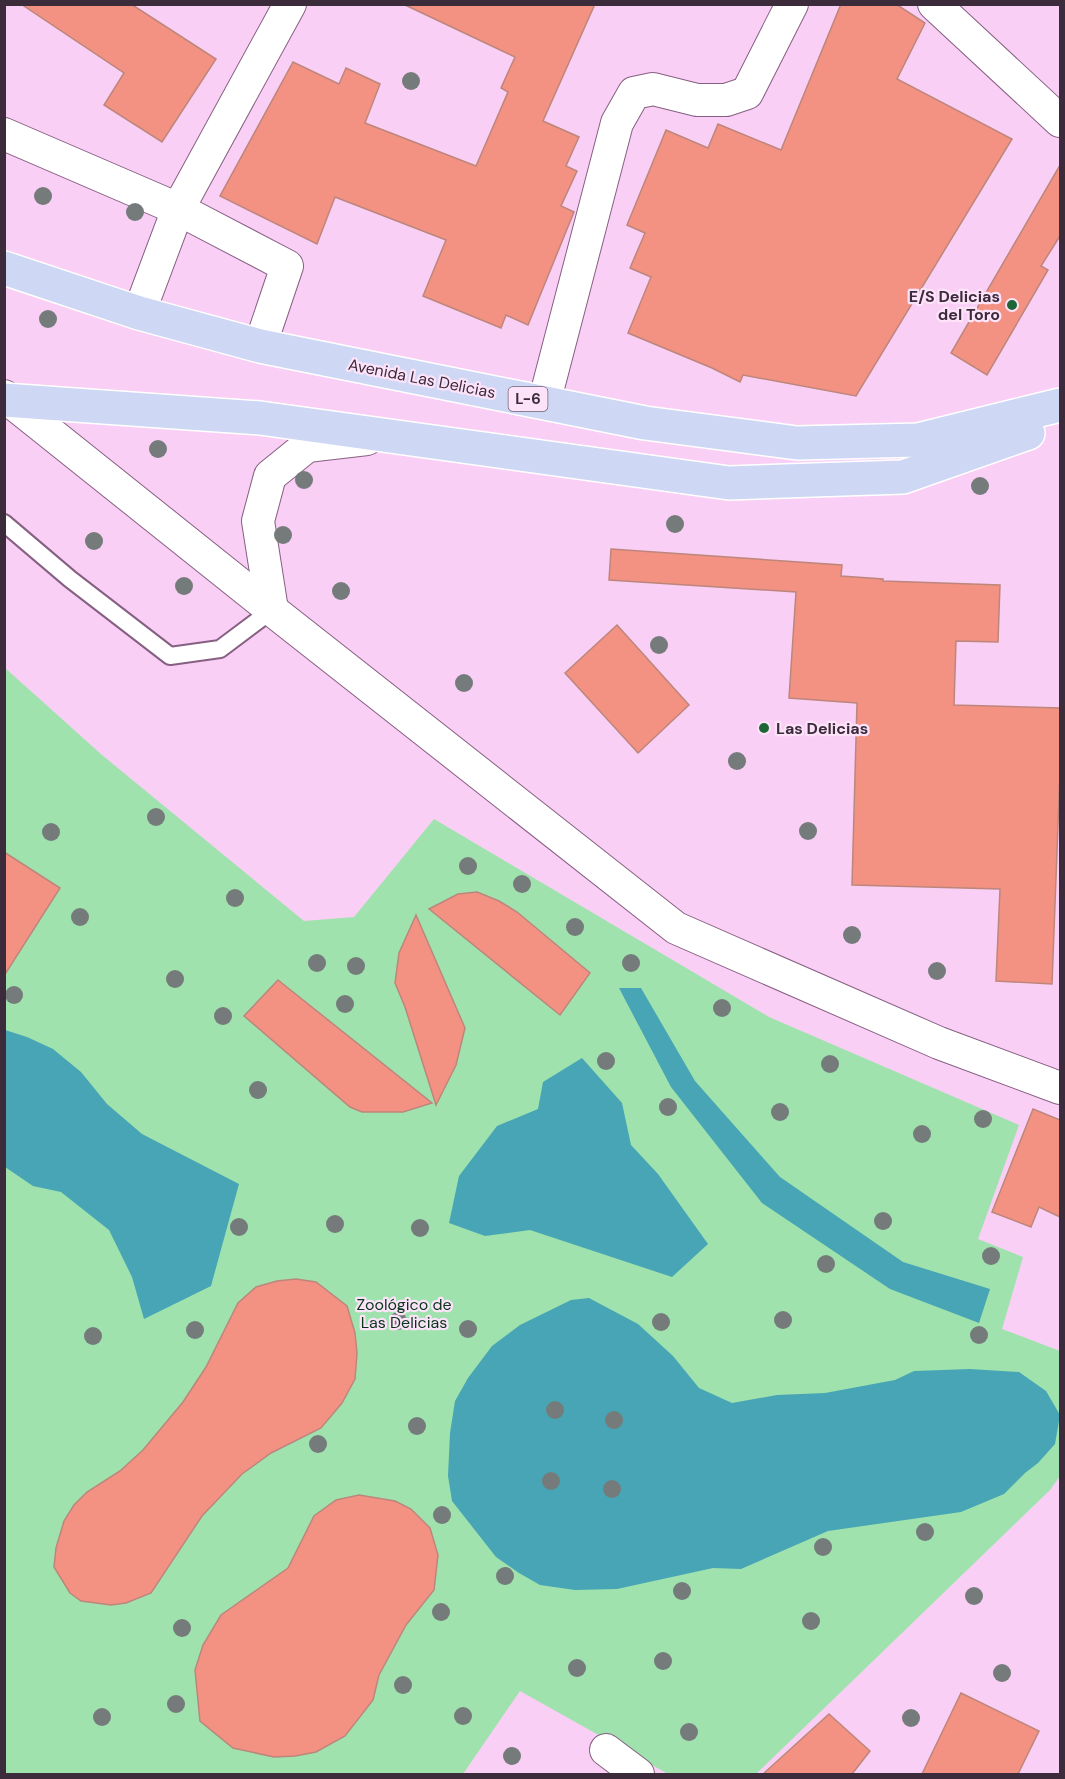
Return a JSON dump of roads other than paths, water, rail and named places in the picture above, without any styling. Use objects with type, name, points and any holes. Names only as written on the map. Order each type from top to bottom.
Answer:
[{"type":"main road","name":"Avenida Las Delicias","points":[[4,268],[140,314],[260,346],[645,423],[797,443],[918,440],[1060,405]]},
{"type":"main road","points":[[7,399],[261,418],[729,483],[903,477],[1060,421]]},
{"type":"street","points":[[140,314],[178,209],[290,4]]},
{"type":"street","points":[[544,403],[617,123],[634,93],[653,89],[698,100],[726,100],[747,93],[792,4]]},
{"type":"street","points":[[934,4],[1060,121]]},
{"type":"street","points":[[4,134],[178,209],[287,266],[260,346]]},
{"type":"street","points":[[7,399],[676,928],[939,1043],[1060,1088]]},
{"type":"street","points":[[272,610],[258,521],[270,476],[307,446],[393,436]]},
{"type":"street","points":[[606,1750],[638,1774]]},
{"type":"lane","points":[[4,523],[70,579],[170,656],[220,649],[272,610]]},
{"type":"place","name":"E/S Delicias del Toro","points":[[1012,305]]},
{"type":"place","name":"Las Delicias","points":[[764,728]]},
{"type":"park label","name":"Zoológico de Las Delicias","points":[[404,1313]]}]
